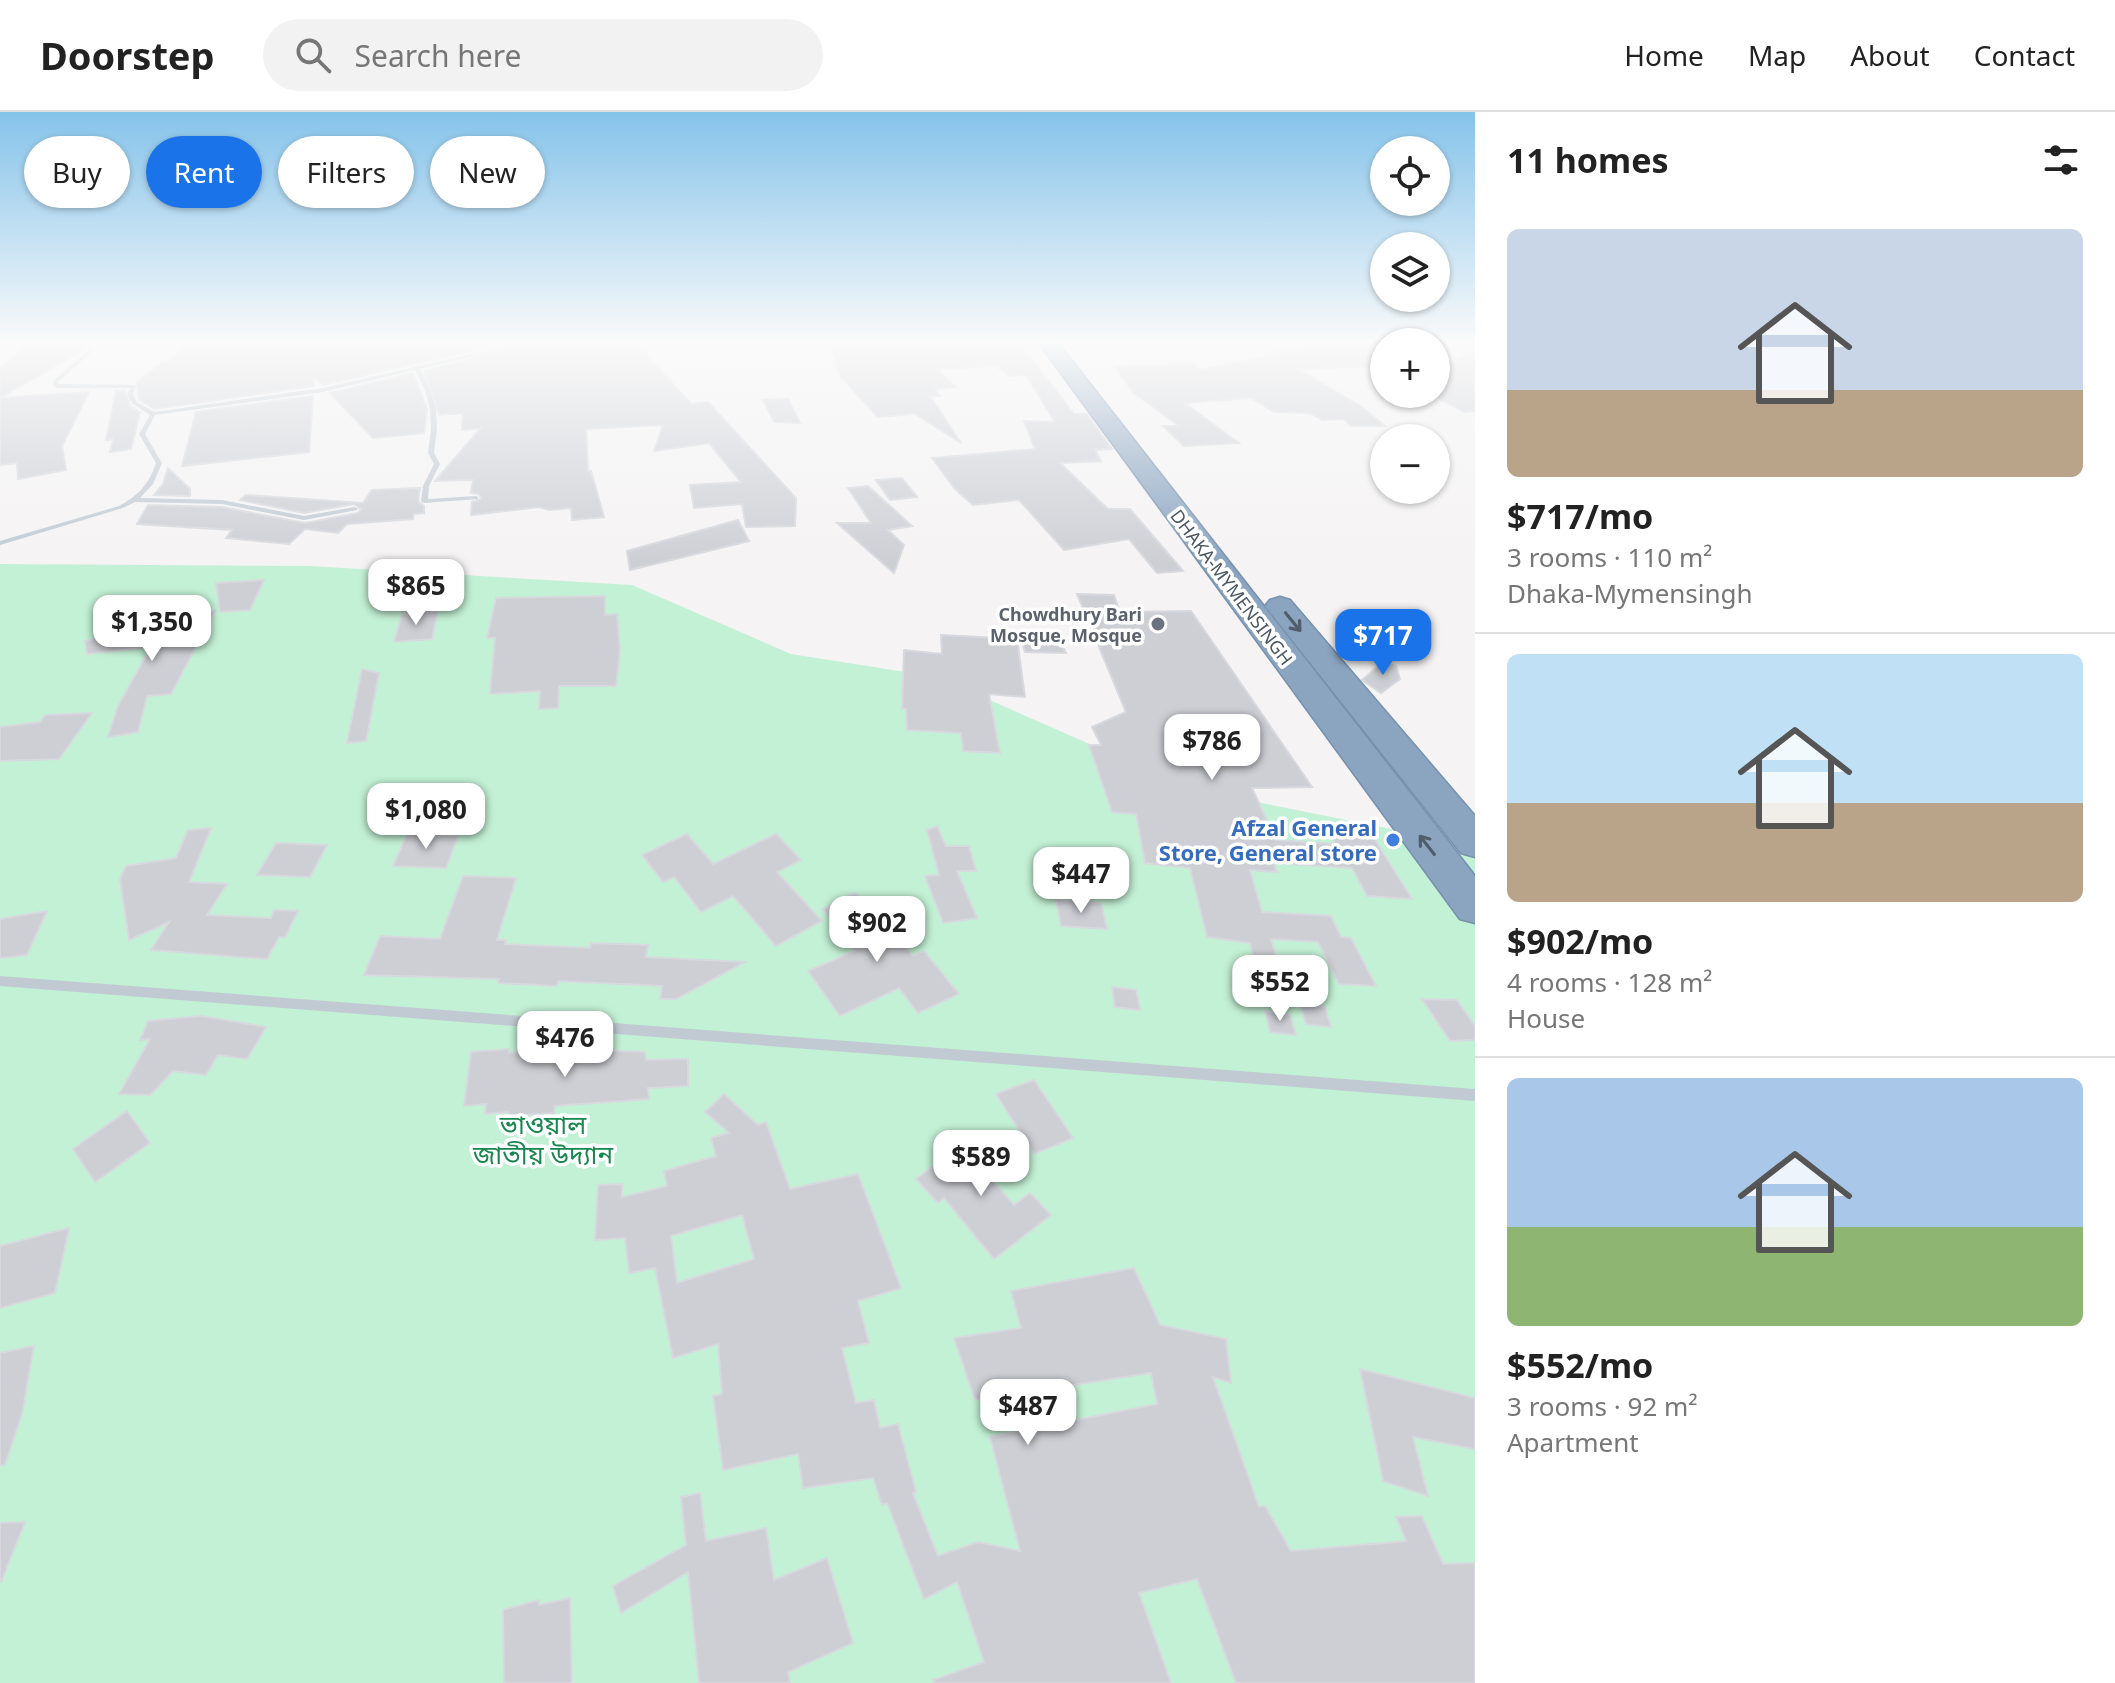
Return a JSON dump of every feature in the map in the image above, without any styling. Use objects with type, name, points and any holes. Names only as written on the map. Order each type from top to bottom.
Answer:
[{"type":"highway","name":"DHAKA-MYMENSINGH","points":[[1104,416],[1475,907]]},
{"type":"highway","name":"DHAKA-MYMENSINGH","points":[[1129,416],[1475,843]]},
{"type":"lane","points":[[136,500],[153,484],[159,463],[142,434],[152,416]]},
{"type":"lane","points":[[434,416],[431,453],[437,464],[426,486],[424,501],[476,498]]},
{"type":"lane","points":[[0,543],[136,500],[222,502],[304,518],[355,509]]},
{"type":"lane","points":[[0,981],[1475,1095]]},
{"type":"green space","name":"ভাওয়াল জাতীয় উদ্যান","points":[[0,564],[309,566],[632,585],[791,654],[937,677],[1192,789],[1391,829],[1475,835],[1475,1683],[0,1683]]},
{"type":"building","points":[[0,416],[77,416],[62,446],[66,470],[18,479],[17,463],[0,465]]},
{"type":"building","points":[[111,416],[139,416],[131,449],[110,452],[113,439],[106,440]]},
{"type":"building","points":[[195,416],[312,416],[309,452],[182,466]]},
{"type":"building","points":[[352,416],[426,416],[424,433],[373,438]]},
{"type":"building","points":[[463,416],[721,416],[796,498],[795,526],[746,527],[742,504],[694,508],[690,485],[741,482],[709,443],[654,451],[663,425],[586,429],[588,471],[591,471],[604,517],[572,520],[571,508],[549,510],[539,507],[471,515],[472,502],[481,499],[479,494],[471,493],[473,480],[435,481],[481,428],[462,430]]},
{"type":"building","points":[[771,416],[797,416],[800,423],[774,422]]},
{"type":"building","points":[[919,416],[943,416],[961,443]]},
{"type":"building","points":[[1051,416],[1089,416],[1112,449],[1095,450],[1101,461],[1060,463],[1108,509],[1130,509],[1183,571],[1157,573],[1129,539],[1064,550],[1019,500],[973,505],[955,489],[932,458],[1035,449],[1024,421],[1055,422]]},
{"type":"building","points":[[1166,416],[1202,416],[1239,443],[1184,446],[1163,426],[1179,426]]},
{"type":"building","points":[[1316,416],[1373,416],[1383,424],[1351,426],[1344,419],[1322,420]]},
{"type":"building","points":[[168,468],[190,489],[190,496],[154,495],[163,484]]},
{"type":"building","points":[[902,478],[917,497],[890,500],[876,480]]},
{"type":"building","points":[[868,486],[912,526],[888,530],[904,545],[894,573],[837,523],[871,523],[848,488]]},
{"type":"building","points":[[420,488],[418,501],[424,506],[424,513],[414,514],[413,519],[347,524],[338,533],[305,529],[289,544],[226,538],[232,530],[137,524],[148,505],[222,507],[305,523],[358,513],[361,509],[354,504],[304,513],[240,500],[246,495],[363,503],[372,490]]},
{"type":"building","points":[[738,520],[749,541],[630,570],[627,551]]},
{"type":"building","points":[[264,580],[250,610],[220,612],[216,583]]},
{"type":"building","points":[[1077,594],[1114,595],[1120,612],[1191,611],[1312,787],[1252,788],[1276,840],[1336,844],[1331,836],[1374,838],[1412,899],[1367,896],[1352,868],[1273,863],[1277,872],[1250,870],[1262,912],[1331,916],[1341,937],[1351,938],[1376,986],[1339,984],[1318,942],[1271,939],[1277,959],[1253,956],[1250,943],[1207,937],[1190,868],[1145,863],[1136,814],[1112,812],[1089,745],[1101,745],[1092,727],[1126,712]]},
{"type":"building","points":[[605,596],[605,615],[617,614],[620,651],[616,686],[559,686],[558,708],[539,709],[540,691],[490,694],[495,638],[487,638],[496,598]]},
{"type":"building","points":[[215,611],[171,694],[147,696],[138,732],[108,737],[118,706],[151,647],[87,654],[85,641]]},
{"type":"building","points":[[438,611],[432,639],[394,642],[402,614]]},
{"type":"building","points":[[1019,633],[1056,634],[1066,653],[1025,652]]},
{"type":"building","points":[[941,635],[1017,639],[1025,697],[989,694],[1000,753],[963,751],[961,733],[907,730],[906,709],[902,709],[904,650],[942,654]]},
{"type":"building","points":[[1383,662],[1396,666],[1400,679],[1381,693],[1362,680]]},
{"type":"building","points":[[362,669],[379,673],[366,741],[347,743]]},
{"type":"building","points":[[92,713],[59,759],[0,761],[0,727],[40,722],[45,715]]},
{"type":"building","points":[[937,826],[946,846],[969,846],[976,871],[957,871],[977,918],[943,923],[925,876],[939,875],[927,830]]},
{"type":"building","points":[[211,828],[189,882],[227,884],[207,915],[271,918],[274,910],[298,911],[285,937],[279,937],[267,959],[151,950],[169,922],[129,940],[120,879],[126,866],[176,858],[188,830]]},
{"type":"building","points":[[407,834],[458,836],[446,868],[393,866]]},
{"type":"building","points":[[687,834],[713,864],[776,834],[801,860],[777,872],[822,921],[776,946],[733,896],[701,912],[674,877],[663,882],[642,855]]},
{"type":"building","points":[[276,843],[327,845],[310,877],[257,875]]},
{"type":"building","points":[[463,876],[516,878],[497,940],[506,940],[505,944],[590,948],[591,943],[648,945],[646,957],[745,962],[676,999],[660,999],[662,986],[558,981],[557,986],[498,983],[499,979],[364,975],[380,936],[440,939]]},
{"type":"building","points":[[855,893],[877,912],[913,956],[924,951],[959,994],[918,1013],[899,988],[840,1016],[808,971],[855,951],[823,909]]},
{"type":"building","points":[[1056,900],[1101,903],[1107,929],[1061,926]]},
{"type":"building","points":[[47,911],[27,955],[0,958],[0,919]]},
{"type":"building","points":[[1112,987],[1136,990],[1140,1010],[1115,1007]]},
{"type":"building","points":[[1422,999],[1457,1000],[1475,1026],[1475,1040],[1450,1041]]},
{"type":"building","points":[[1300,1003],[1325,1007],[1331,1027],[1306,1024]]},
{"type":"building","points":[[1265,1011],[1290,1015],[1296,1035],[1270,1032]]},
{"type":"building","points":[[201,1016],[266,1027],[247,1059],[218,1055],[206,1075],[173,1071],[150,1095],[119,1094],[150,1039],[140,1040],[148,1021]]},
{"type":"building","points":[[509,1049],[509,1053],[566,1049],[645,1052],[646,1060],[688,1059],[688,1086],[648,1088],[649,1099],[555,1106],[554,1113],[508,1116],[508,1112],[485,1114],[486,1104],[464,1106],[471,1052]]},
{"type":"building","points":[[1034,1080],[1073,1138],[1034,1154],[996,1094]]},
{"type":"building","points":[[724,1094],[758,1125],[766,1122],[790,1189],[858,1174],[901,1288],[858,1301],[869,1343],[842,1348],[856,1403],[874,1400],[880,1428],[898,1424],[916,1492],[913,1493],[938,1556],[978,1542],[1020,1551],[990,1437],[1157,1404],[1151,1373],[975,1400],[954,1338],[1021,1328],[1011,1291],[1134,1268],[1160,1325],[1226,1339],[1231,1383],[1213,1377],[1259,1507],[1265,1506],[1291,1551],[1406,1541],[1396,1517],[1422,1516],[1443,1564],[1475,1563],[1475,1683],[1236,1683],[1197,1579],[1139,1593],[1171,1683],[934,1683],[933,1680],[984,1662],[957,1582],[924,1599],[887,1503],[882,1505],[873,1478],[803,1488],[798,1454],[723,1470],[713,1396],[722,1394],[718,1344],[673,1358],[655,1268],[629,1273],[625,1238],[595,1240],[598,1185],[622,1184],[622,1197],[667,1186],[664,1171],[716,1156],[711,1138],[729,1133],[705,1112]],"holes":[[[742,1215],[754,1259],[677,1283],[671,1236]]]},
{"type":"building","points":[[127,1111],[150,1143],[95,1182],[73,1149]]},
{"type":"building","points":[[974,1134],[995,1156],[981,1168],[1014,1205],[1030,1193],[1051,1215],[994,1259],[944,1198],[938,1203],[916,1179]]},
{"type":"building","points":[[69,1228],[55,1293],[0,1308],[0,1246]]},
{"type":"building","points":[[34,1346],[22,1414],[5,1465],[0,1465],[0,1353]]},
{"type":"building","points":[[1360,1369],[1475,1398],[1475,1449],[1413,1437],[1428,1496],[1383,1481]]},
{"type":"building","points":[[700,1493],[706,1541],[766,1528],[774,1580],[827,1558],[853,1643],[788,1672],[790,1683],[699,1683],[688,1572],[621,1613],[613,1586],[686,1545],[681,1497]]},
{"type":"building","points":[[25,1522],[1,1582],[0,1582],[0,1523]]},
{"type":"building","points":[[570,1598],[572,1683],[504,1683],[503,1610],[539,1600],[539,1605]]},
{"type":"place","name":"Chowdhury Bari Mosque, Mosque","points":[[1158,624]]},
{"type":"place","name":"Afzal General Store, General store","points":[[1393,840]]}]
